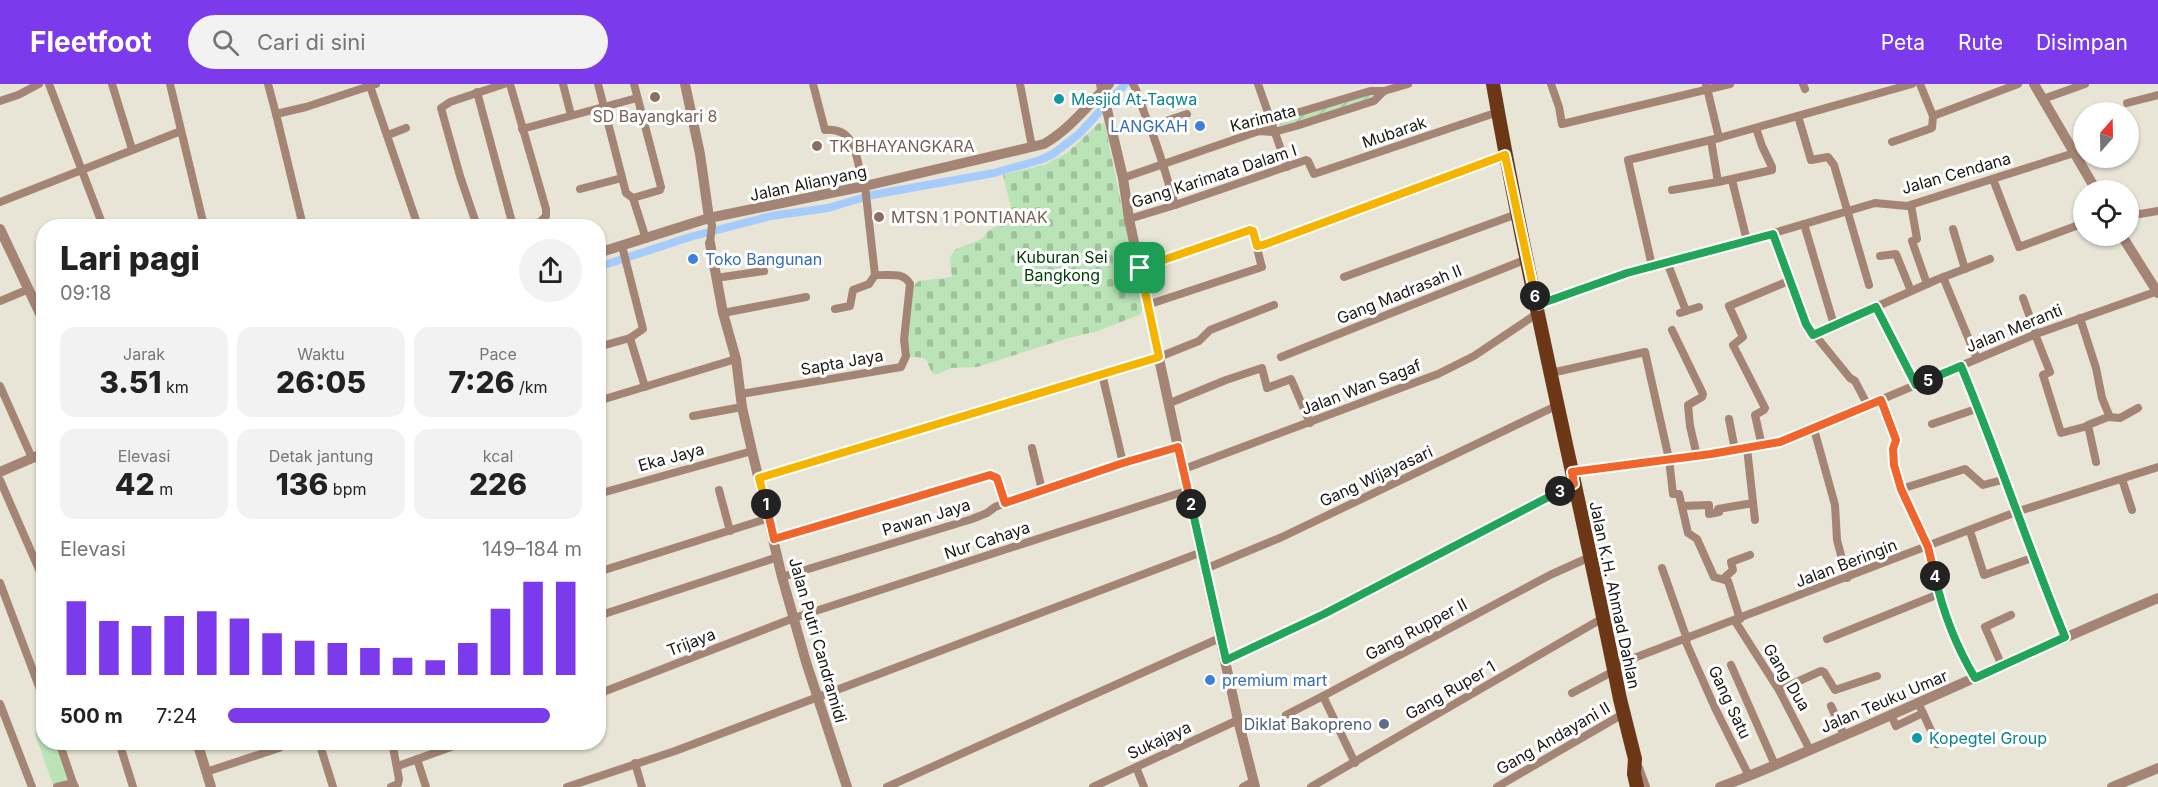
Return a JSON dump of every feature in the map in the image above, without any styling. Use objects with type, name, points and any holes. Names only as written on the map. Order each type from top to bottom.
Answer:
[{"type":"main road","name":"Jalan K.H. Ahmad Dahlan","points":[[1493,84],[1517,214],[1623,714],[1635,759],[1636,787]]},
{"type":"street","points":[[0,100],[18,95],[39,84]]},
{"type":"street","points":[[49,84],[100,219]]},
{"type":"street","points":[[112,84],[132,149]]},
{"type":"street","points":[[170,84],[202,219]]},
{"type":"street","points":[[268,84],[301,219]]},
{"type":"street","points":[[475,219],[441,108],[450,102],[504,84]]},
{"type":"street","points":[[510,84],[546,209],[546,216],[543,219]]},
{"type":"street","points":[[563,84],[571,115]]},
{"type":"street","points":[[598,84],[626,194],[633,198],[646,239]]},
{"type":"street","points":[[633,198],[660,190],[661,187],[634,84]]},
{"type":"street","points":[[685,84],[698,143],[711,222]]},
{"type":"street","points":[[813,84],[825,130],[835,129],[842,132],[852,142],[865,191],[875,275],[869,284],[854,289],[850,306],[834,309]]},
{"type":"street","points":[[1020,84],[1032,147]]},
{"type":"street","points":[[1133,84],[1140,95],[1151,126],[1175,205]]},
{"type":"street","points":[[1258,84],[1287,167]]},
{"type":"street","name":"Karimata","points":[[1123,178],[1260,131],[1274,132],[1374,101],[1384,92],[1408,84]]},
{"type":"street","points":[[1551,84],[1562,124],[1706,86],[1730,84]]},
{"type":"street","points":[[1652,266],[1629,160],[1756,128],[1912,84]]},
{"type":"street","points":[[1892,142],[1932,128],[1933,116],[1920,84]]},
{"type":"street","points":[[1933,116],[2018,84]]},
{"type":"street","points":[[2034,84],[2073,151]]},
{"type":"street","points":[[2043,99],[2085,84]]},
{"type":"street","points":[[276,114],[306,107],[367,86],[388,135],[416,219]]},
{"type":"street","points":[[1706,86],[1715,139],[1718,182]]},
{"type":"street","points":[[1104,88],[1147,305],[1254,784],[1243,787]]},
{"type":"street","name":"Jalan Alianyang","points":[[606,251],[711,222],[865,191],[1044,144],[1053,139],[1090,106],[1104,88]]},
{"type":"street","points":[[1260,131],[1270,121],[1370,91],[1384,92]]},
{"type":"street","points":[[477,92],[511,219]]},
{"type":"street","points":[[2131,102],[2158,95]]},
{"type":"street","points":[[522,129],[637,98]]},
{"type":"street","name":"Mubarak","points":[[1308,161],[1314,174],[1498,112]]},
{"type":"street","points":[[1151,126],[1187,114]]},
{"type":"street","points":[[1798,116],[1811,160],[1828,157],[1834,165],[1869,285]]},
{"type":"street","points":[[388,135],[406,128]]},
{"type":"street","points":[[1672,190],[1732,180],[1772,169],[1756,128]]},
{"type":"street","points":[[0,202],[181,131]]},
{"type":"street","name":"Jalan Cendana","points":[[1537,309],[1652,266],[1773,234],[1875,203],[1911,205],[2073,153]]},
{"type":"street","points":[[1257,246],[1505,155]]},
{"type":"street","name":"Gang Karimata Dalam I","points":[[1129,219],[1308,161]]},
{"type":"street","points":[[580,189],[622,178]]},
{"type":"street","points":[[1993,179],[2019,247],[2073,227]]},
{"type":"street","points":[[1732,180],[1747,241]]},
{"type":"street","points":[[1911,205],[1917,239],[1912,241],[1927,284]]},
{"type":"street","points":[[2139,214],[2158,211]]},
{"type":"street","points":[[1344,277],[1517,214]]},
{"type":"street","name":"Jalan Putri Candramidi","points":[[711,222],[710,243],[716,278],[736,359],[742,406],[752,452],[806,662],[847,787]]},
{"type":"street","points":[[1804,224],[1834,325]]},
{"type":"street","points":[[0,229],[36,304]]},
{"type":"street","points":[[1953,229],[1965,269]]},
{"type":"street","points":[[1140,268],[1250,230],[1253,231],[1262,267],[1147,305]]},
{"type":"street","points":[[1773,234],[1806,324],[1813,335],[1855,381],[1868,406]]},
{"type":"street","points":[[2128,246],[2158,292]]},
{"type":"street","points":[[606,345],[630,338],[644,327],[622,248]]},
{"type":"street","points":[[1884,254],[1896,254],[1911,291]]},
{"type":"street","name":"Gang Madrasah II","points":[[1281,357],[1527,259]]},
{"type":"street","points":[[1813,335],[1942,277],[1990,259]]},
{"type":"street","points":[[1667,262],[1683,312],[1699,307]]},
{"type":"street","points":[[716,278],[764,272]]},
{"type":"street","name":"Sapta Jaya","points":[[741,394],[902,367],[906,356],[904,340],[910,284],[900,275],[875,275]]},
{"type":"street","points":[[1942,277],[1977,359]]},
{"type":"street","points":[[1762,446],[1755,415],[1765,408],[1733,345],[1743,338],[1743,335],[1729,306],[1791,280]]},
{"type":"street","points":[[0,301],[29,289]]},
{"type":"street","name":"Jalan Meranti","points":[[1226,660],[1324,614],[1573,478],[1669,459],[1780,442],[2035,334],[2158,292]]},
{"type":"street","points":[[723,313],[806,297]]},
{"type":"street","points":[[2023,297],[2050,372],[2043,375],[2061,433],[2088,426],[2089,423],[2108,417],[2120,418],[2138,408]]},
{"type":"street","points":[[759,478],[1159,357],[1199,342],[1210,330],[1274,305]]},
{"type":"street","points":[[1876,307],[1916,385]]},
{"type":"street","name":"Jalan Wan Sagaf","points":[[1184,469],[1438,374],[1474,356],[1537,309]]},
{"type":"street","points":[[2080,318],[2108,417]]},
{"type":"street","points":[[1672,330],[1703,394],[1702,397],[1688,405],[1697,456]]},
{"type":"street","points":[[630,338],[645,387]]},
{"type":"street","points":[[1551,373],[1645,352],[1669,459],[1673,494],[1679,494],[1688,533],[1697,539],[1714,577],[1722,579],[1733,570],[1731,562],[1750,555]]},
{"type":"street","points":[[606,399],[736,359]]},
{"type":"street","points":[[1961,366],[2006,479],[2032,558],[2065,637]]},
{"type":"street","points":[[1170,403],[1262,368],[1267,388],[1291,380],[1310,423]]},
{"type":"street","points":[[1102,374],[1123,463]]},
{"type":"street","points":[[0,386],[32,458]]},
{"type":"street","points":[[1881,400],[1896,440],[1893,449],[1894,465],[1901,489],[1928,547],[1951,633],[1975,678]]},
{"type":"street","name":"Gang Wijayasari","points":[[1205,569],[1282,537],[1558,405]]},
{"type":"street","points":[[693,416],[742,406]]},
{"type":"street","points":[[1932,424],[1978,408]]},
{"type":"street","points":[[1729,419],[1735,450]]},
{"type":"street","points":[[2088,426],[2096,462]]},
{"type":"street","points":[[1814,429],[1835,505],[1837,540],[1847,578]]},
{"type":"street","name":"Pawan Jaya","points":[[783,577],[972,519],[1005,503],[1042,490],[1178,447]]},
{"type":"street","points":[[1032,448],[1042,490]]},
{"type":"street","points":[[1747,448],[1755,520]]},
{"type":"street","name":"Eka Jaya","points":[[606,492],[707,462],[752,452]]},
{"type":"street","points":[[0,472],[36,456]]},
{"type":"street","name":"Jalan Beringin","points":[[1572,693],[1614,669],[1686,639],[2016,513],[2158,467]]},
{"type":"street","points":[[1901,489],[1965,469],[1983,485],[2006,479]]},
{"type":"street","points":[[774,539],[990,475],[997,478],[1005,503]]},
{"type":"street","points":[[2122,479],[2132,510]]},
{"type":"street","points":[[0,480],[36,563]]},
{"type":"street","points":[[718,490],[730,531]]},
{"type":"street","name":"Nur Cahaya","points":[[794,618],[1189,490]]},
{"type":"street","points":[[1682,506],[1709,505],[1709,514],[1719,512],[1718,509],[1753,503]]},
{"type":"street","points":[[606,570],[769,518]]},
{"type":"street","points":[[1970,531],[1984,575],[2032,558]]},
{"type":"street","points":[[567,787],[675,751],[1202,552]]},
{"type":"street","points":[[606,613],[778,557]]},
{"type":"street","name":"Gang Rupper II","points":[[1286,715],[1550,575],[1590,557]]},
{"type":"street","name":"Gang Satu","points":[[1662,568],[1686,639],[1715,708],[1749,776]]},
{"type":"street","name":"Gang Dua","points":[[1722,579],[1728,581],[1738,620],[1779,690],[1810,750]]},
{"type":"street","points":[[0,583],[36,679]]},
{"type":"street","points":[[1827,639],[1939,594]]},
{"type":"street","name":"Jalan Teuku Umar","points":[[1720,787],[1891,715],[1921,708],[1975,678],[2158,598]]},
{"type":"street","points":[[2002,666],[1986,626],[2011,615]]},
{"type":"street","name":"Trijaya","points":[[606,691],[794,618]]},
{"type":"street","name":"Gang Ruper 1","points":[[1311,787],[1603,618]]},
{"type":"street","points":[[887,787],[1220,638]]},
{"type":"street","points":[[1731,665],[1775,765]]},
{"type":"street","points":[[1779,690],[1821,671],[1824,672],[1832,688],[1836,690],[1877,676]]},
{"type":"street","points":[[1323,696],[1355,763]]},
{"type":"street","points":[[1831,706],[1844,735]]},
{"type":"street","points":[[1,707],[32,787]]},
{"type":"street","points":[[1921,708],[1937,744]]},
{"type":"street","name":"Gang Andayani II","points":[[1497,787],[1623,714]]},
{"type":"street","name":"Sukajaya","points":[[1093,787],[1238,720]]},
{"type":"street","points":[[57,787],[74,785],[62,750]]},
{"type":"street","points":[[121,750],[133,787]]},
{"type":"street","points":[[199,750],[210,787]]},
{"type":"street","points":[[206,772],[270,750]]},
{"type":"street","points":[[321,750],[333,787]]},
{"type":"street","points":[[391,787],[399,781],[394,750]]},
{"type":"street","points":[[398,766],[442,750]]},
{"type":"street","points":[[417,759],[426,787]]},
{"type":"street","points":[[1635,759],[1645,787]]},
{"type":"street","points":[[635,763],[642,787]]},
{"type":"street","points":[[1136,767],[1144,787]]},
{"type":"street","points":[[2112,787],[2158,768]]},
{"type":"green space","points":[[1369,93],[1376,94],[1371,100],[1285,128],[1279,125],[1283,121]]},
{"type":"green space","name":"Kuburan Sei Bangkong","points":[[1099,123],[1104,124],[1106,129],[1142,307],[1141,314],[1098,331],[1068,338],[977,367],[951,368],[933,374],[926,360],[920,357],[909,357],[906,337],[912,287],[919,281],[952,277],[950,257],[956,249],[982,239],[989,230],[1008,221],[1012,212],[1003,175],[1044,165],[1067,153]]},
{"type":"green space","points":[[41,750],[57,750],[68,780],[53,785]]},
{"type":"waterway","points":[[606,264],[690,237],[771,216],[828,208],[872,195],[994,173],[1040,160],[1053,154],[1079,134],[1125,84]]},
{"type":"place","name":"SD Bayangkari 8","points":[[655,97]]},
{"type":"place","name":"Mesjid At-Taqwa","points":[[1059,99]]},
{"type":"place","name":"LANGKAH","points":[[1200,126]]},
{"type":"place","name":"TK BHAYANGKARA","points":[[817,146]]},
{"type":"place","name":"MTSN 1 PONTIANAK","points":[[879,217]]},
{"type":"place","name":"Toko Bangunan","points":[[693,259]]},
{"type":"place","name":"premium mart","points":[[1210,680]]},
{"type":"place","name":"Diklat Bakopreno","points":[[1384,724]]},
{"type":"place","name":"Kopegtel Group","points":[[1917,738]]},
{"type":"route","points":[[1505,155],[1537,305],[1627,273],[1773,234],[1806,324],[1813,335],[1876,307],[1916,385],[1961,366],[1985,423],[2032,558],[2065,637],[1975,678],[1961,655],[1944,613],[1928,547],[1901,489],[1894,465],[1893,449],[1896,440],[1881,400],[1780,442],[1711,454],[1572,472],[1574,484],[1418,563],[1324,614],[1226,660],[1178,447],[1005,503],[997,478],[990,475],[774,539],[759,478],[1159,357],[1140,268],[1250,230],[1253,231],[1257,246],[1263,245],[1505,155]]}]
